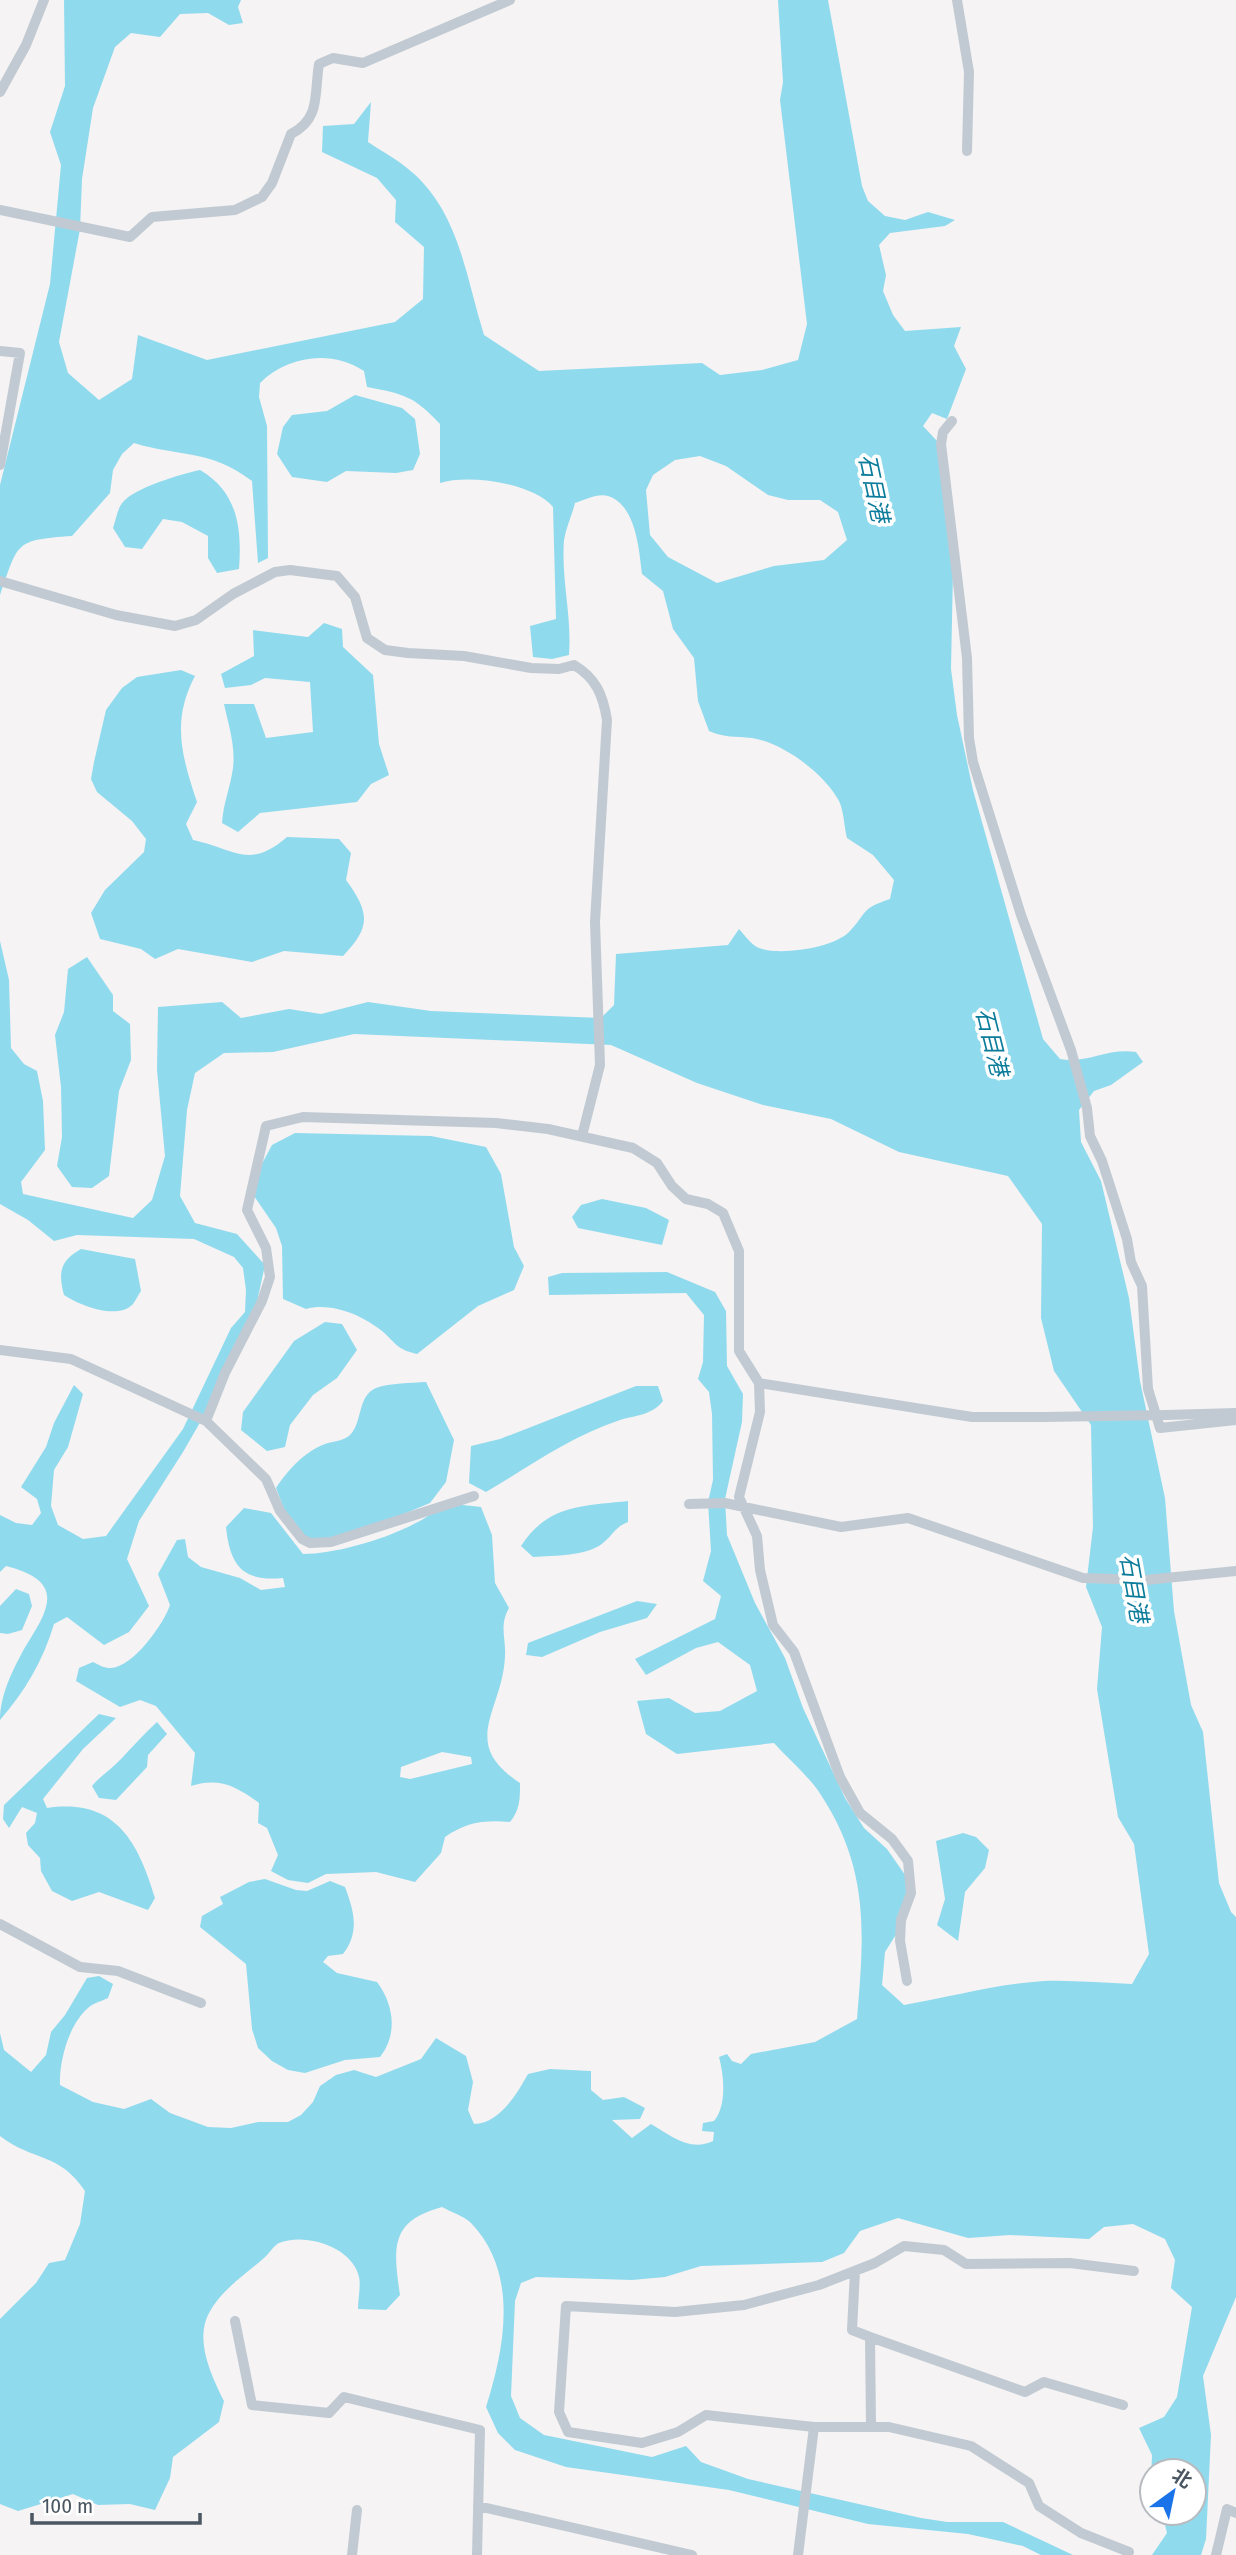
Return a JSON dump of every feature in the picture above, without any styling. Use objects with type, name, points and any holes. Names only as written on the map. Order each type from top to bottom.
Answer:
[{"type":"street","points":[[0,92],[26,45],[44,0]]},
{"type":"street","points":[[0,210],[130,237],[152,217],[235,210],[262,197],[272,183],[291,134],[304,127],[313,116],[319,64],[333,58],[363,63],[510,0]]},
{"type":"street","points":[[957,0],[969,72],[967,151]]},
{"type":"street","points":[[0,351],[20,353],[0,465]]},
{"type":"street","points":[[952,421],[943,432],[941,444],[967,658],[969,738],[973,762],[1021,915],[1071,1050],[1087,1108],[1090,1136],[1102,1161],[1127,1239],[1130,1262],[1142,1286],[1148,1389],[1160,1428],[1236,1420]]},
{"type":"street","points":[[0,581],[116,615],[174,626],[196,620],[233,594],[275,572],[290,569],[337,576],[355,597],[367,638],[385,650],[464,656],[531,668],[559,669],[574,665],[589,673],[603,696],[607,720],[595,922],[600,1065],[582,1136]]},
{"type":"street","points":[[206,1422],[225,1373],[262,1301],[270,1277],[266,1248],[247,1210],[266,1126],[303,1118],[424,1120],[496,1123],[582,1136],[633,1148],[657,1163],[672,1186],[686,1199],[708,1204],[723,1213],[732,1227],[739,1251],[738,1351],[759,1383],[760,1412],[739,1497],[757,1536],[760,1570],[773,1625],[794,1652],[840,1777],[860,1813],[892,1839],[908,1861],[911,1894],[901,1920],[900,1941],[907,1982]]},
{"type":"street","points":[[0,1350],[71,1359],[206,1422],[266,1479],[280,1511],[302,1539],[310,1543],[331,1542],[474,1496]]},
{"type":"street","points":[[759,1383],[972,1417],[1236,1413]]},
{"type":"street","points":[[689,1504],[725,1503],[841,1527],[908,1518],[1091,1578],[1146,1580],[1236,1571]]},
{"type":"street","points":[[0,1924],[80,1967],[118,1970],[201,2003]]},
{"type":"street","points":[[1129,2552],[1080,2533],[1039,2505],[1028,2483],[971,2446],[889,2427],[814,2427],[706,2415],[678,2432],[642,2443],[568,2432],[559,2412],[566,2306],[675,2312],[744,2305],[818,2285],[855,2271],[904,2246],[944,2250],[966,2264],[1070,2263],[1134,2271]]},
{"type":"street","points":[[855,2271],[852,2329],[1025,2392],[1044,2382],[1123,2405]]},
{"type":"street","points":[[235,2321],[252,2404],[329,2413],[344,2397],[480,2430],[477,2555]]},
{"type":"street","points":[[870,2337],[871,2427]]},
{"type":"street","points":[[797,2555],[814,2427]]},
{"type":"street","points":[[478,2506],[692,2555]]},
{"type":"street","points":[[352,2555],[357,2510]]},
{"type":"street","points":[[1216,2555],[1227,2510],[1236,2513]]},
{"type":"water","name":"石目港","points":[[64,0],[241,0],[238,7],[243,23],[229,25],[208,13],[180,14],[160,37],[131,33],[115,47],[93,108],[82,179],[80,229],[59,342],[68,373],[99,400],[132,379],[138,335],[207,360],[395,322],[423,299],[424,247],[395,222],[396,200],[377,178],[322,152],[323,126],[354,124],[371,102],[368,142],[413,173],[441,208],[459,248],[484,335],[539,371],[702,363],[720,375],[762,370],[798,360],[807,324],[780,100],[783,82],[778,0],[828,0],[862,186],[868,201],[885,216],[905,220],[928,212],[955,220],[945,226],[890,233],[879,245],[886,275],[883,291],[893,315],[905,331],[961,327],[954,346],[966,369],[947,419],[932,413],[923,426],[938,442],[953,571],[951,669],[957,715],[973,790],[1043,1039],[1060,1059],[1080,1059],[1125,1051],[1136,1052],[1143,1062],[1111,1085],[1094,1091],[1079,1110],[1081,1142],[1101,1181],[1129,1298],[1140,1381],[1165,1498],[1174,1611],[1191,1705],[1203,1732],[1219,1883],[1231,1912],[1236,1917],[1236,2297],[1203,2376],[1211,2435],[1208,2497],[1208,2457],[1152,2457],[1139,2428],[1164,2417],[1177,2397],[1192,2307],[1171,2288],[1175,2260],[1165,2239],[1133,2224],[1104,2227],[1089,2239],[1010,2235],[968,2238],[898,2218],[860,2231],[844,2253],[822,2262],[701,2266],[665,2277],[632,2280],[536,2277],[521,2283],[515,2301],[511,2396],[520,2418],[544,2435],[652,2457],[686,2446],[701,2462],[748,2479],[921,2518],[947,2522],[1003,2522],[1073,2555],[1041,2555],[1023,2546],[968,2534],[868,2524],[729,2490],[566,2467],[515,2450],[498,2433],[486,2407],[498,2360],[504,2311],[496,2264],[486,2243],[471,2223],[442,2207],[425,2213],[404,2228],[399,2238],[396,2263],[400,2295],[386,2310],[358,2309],[359,2277],[348,2257],[326,2245],[302,2239],[277,2244],[223,2293],[206,2320],[203,2341],[215,2383],[224,2401],[219,2422],[173,2457],[170,2478],[155,2510],[130,2504],[98,2505],[73,2494],[18,2511],[0,2504],[0,2319],[36,2283],[49,2263],[65,2260],[80,2224],[85,2191],[56,2163],[24,2150],[0,2136],[0,2033],[4,2050],[31,2072],[46,2055],[51,2032],[65,2015],[87,1978],[99,1976],[113,1984],[108,1998],[90,2006],[75,2023],[63,2054],[60,2085],[93,2102],[124,2109],[151,2099],[170,2113],[208,2127],[231,2128],[258,2122],[288,2122],[301,2115],[313,2102],[320,2086],[336,2075],[354,2070],[376,2077],[421,2059],[436,2038],[466,2056],[473,2082],[468,2110],[474,2124],[483,2123],[499,2113],[513,2099],[528,2074],[550,2069],[591,2071],[591,2090],[603,2100],[624,2097],[645,2108],[640,2119],[612,2120],[632,2138],[651,2124],[673,2138],[689,2144],[705,2144],[713,2141],[714,2132],[702,2131],[703,2123],[714,2121],[723,2099],[719,2057],[727,2054],[732,2061],[741,2064],[751,2054],[815,2042],[857,2019],[862,1931],[856,1877],[837,1823],[821,1795],[774,1743],[677,1754],[646,1734],[637,1701],[669,1698],[695,1713],[720,1711],[757,1691],[750,1665],[718,1642],[696,1648],[646,1675],[635,1659],[715,1619],[721,1596],[703,1581],[711,1551],[708,1502],[713,1480],[709,1392],[698,1379],[703,1362],[704,1315],[686,1293],[549,1295],[548,1277],[562,1273],[667,1272],[715,1292],[726,1311],[727,1366],[743,1394],[742,1422],[725,1499],[727,1535],[755,1603],[785,1658],[803,1708],[845,1798],[864,1828],[887,1849],[910,1882],[904,1922],[885,1952],[882,1985],[904,2005],[1044,1981],[1132,1984],[1149,1954],[1134,1844],[1118,1817],[1097,1689],[1102,1627],[1086,1587],[1093,1527],[1091,1425],[1054,1371],[1041,1318],[1042,1224],[1008,1176],[899,1152],[831,1119],[763,1105],[697,1083],[611,1045],[354,1034],[273,1052],[224,1053],[195,1073],[187,1110],[180,1196],[195,1223],[237,1234],[265,1265],[255,1311],[232,1367],[139,1521],[127,1559],[149,1606],[129,1632],[104,1645],[67,1617],[54,1624],[32,1675],[0,1720],[8,1684],[40,1622],[47,1599],[45,1589],[38,1580],[26,1573],[6,1566],[0,1572],[0,1515],[16,1523],[32,1525],[41,1513],[37,1499],[21,1487],[46,1447],[54,1423],[74,1385],[83,1394],[68,1447],[54,1470],[51,1506],[58,1525],[83,1539],[106,1536],[183,1429],[231,1328],[245,1312],[246,1290],[243,1268],[234,1257],[194,1239],[77,1235],[54,1241],[28,1220],[0,1204],[0,941],[9,980],[11,1048],[24,1064],[37,1071],[43,1101],[45,1150],[21,1182],[23,1194],[133,1218],[152,1200],[165,1156],[157,1070],[158,1007],[222,1002],[241,1018],[289,1009],[321,1014],[368,1002],[431,1011],[601,1018],[614,1005],[616,954],[728,945],[739,929],[753,944],[768,950],[792,951],[819,946],[841,938],[865,912],[890,899],[894,880],[873,855],[847,838],[839,801],[823,780],[802,761],[764,741],[709,731],[698,701],[694,658],[673,629],[663,591],[642,574],[634,529],[625,508],[608,496],[596,496],[575,503],[565,535],[563,555],[569,655],[552,659],[533,657],[530,626],[556,619],[553,507],[544,499],[516,486],[483,480],[452,480],[440,483],[440,424],[423,407],[408,398],[367,387],[364,371],[351,364],[324,358],[310,359],[283,367],[260,383],[259,397],[267,426],[268,558],[258,563],[252,481],[237,471],[208,459],[134,443],[122,454],[113,470],[110,493],[72,536],[39,539],[21,547],[11,564],[0,595],[0,485],[50,284],[61,165],[50,132],[65,86]],"holes":[[[700,456],[726,466],[768,495],[788,500],[820,500],[838,512],[847,540],[824,560],[774,566],[717,583],[668,557],[650,535],[646,490],[653,475],[675,460]]]},
{"type":"water","points":[[355,395],[402,408],[415,419],[420,454],[413,470],[396,473],[346,471],[327,482],[292,477],[277,454],[283,427],[292,415],[327,411]]},
{"type":"water","points":[[200,470],[223,489],[230,500],[240,540],[239,569],[217,573],[208,558],[208,536],[182,522],[163,519],[142,549],[125,547],[113,528],[123,502],[147,487]]},
{"type":"water","points":[[324,623],[342,629],[343,647],[373,675],[379,744],[389,775],[371,784],[357,802],[260,813],[238,832],[222,823],[234,756],[224,704],[254,704],[266,738],[313,732],[310,682],[265,678],[251,685],[225,688],[221,674],[254,656],[253,630],[308,637]]},
{"type":"water","points":[[181,670],[195,676],[183,708],[181,724],[183,754],[197,802],[186,824],[193,840],[231,852],[252,855],[274,847],[287,837],[339,839],[351,853],[346,880],[360,902],[364,919],[359,937],[343,956],[284,951],[252,962],[178,949],[155,959],[141,949],[100,939],[91,913],[105,890],[144,852],[146,839],[132,821],[97,792],[91,779],[106,710],[122,688],[137,677]]},
{"type":"water","points":[[87,957],[113,995],[113,1011],[130,1024],[131,1060],[119,1091],[109,1176],[92,1188],[72,1187],[57,1166],[62,1137],[61,1087],[55,1035],[64,1012],[68,969]]},
{"type":"water","points":[[295,1133],[431,1136],[486,1147],[501,1174],[514,1247],[524,1266],[514,1290],[478,1306],[417,1354],[401,1348],[382,1331],[356,1315],[326,1307],[306,1309],[283,1299],[282,1246],[276,1228],[254,1196],[256,1175],[272,1145]]},
{"type":"water","points":[[602,1199],[646,1208],[669,1220],[662,1245],[578,1228],[572,1217],[581,1205]]},
{"type":"water","points":[[81,1249],[135,1259],[141,1291],[132,1305],[117,1311],[107,1311],[88,1307],[64,1295],[62,1268],[69,1258]]},
{"type":"water","points":[[325,1322],[342,1324],[357,1350],[337,1378],[313,1395],[290,1425],[285,1447],[267,1451],[241,1430],[243,1412],[294,1341]]},
{"type":"water","points":[[426,1382],[454,1440],[446,1482],[430,1503],[325,1547],[308,1545],[284,1509],[276,1488],[280,1482],[310,1451],[350,1435],[370,1392],[388,1385]]},
{"type":"water","points":[[636,1386],[658,1386],[663,1401],[649,1412],[620,1420],[568,1443],[486,1492],[469,1483],[471,1446],[500,1439]]},
{"type":"water","points":[[628,1501],[628,1522],[596,1548],[569,1554],[533,1557],[521,1546],[532,1532],[555,1515],[582,1506]]},
{"type":"water","points":[[445,1503],[481,1507],[492,1535],[495,1583],[509,1608],[504,1626],[503,1676],[487,1740],[491,1754],[501,1768],[520,1783],[518,1809],[510,1822],[476,1823],[445,1837],[441,1853],[415,1882],[376,1872],[326,1874],[308,1883],[288,1880],[271,1871],[278,1855],[267,1828],[258,1823],[259,1803],[243,1792],[219,1783],[191,1786],[195,1753],[156,1706],[140,1700],[120,1707],[76,1681],[79,1668],[93,1662],[107,1668],[118,1667],[136,1654],[154,1634],[170,1605],[158,1574],[177,1540],[185,1539],[188,1557],[201,1567],[240,1578],[261,1590],[285,1587],[283,1578],[269,1579],[248,1574],[235,1561],[226,1527],[244,1508],[271,1513],[303,1554],[338,1550],[378,1539],[432,1513]],"holes":[[[442,1752],[471,1757],[472,1764],[410,1779],[400,1777],[401,1767]]]},
{"type":"water","points":[[16,1589],[29,1594],[32,1606],[22,1630],[0,1633],[0,1606]]},
{"type":"water","points":[[637,1601],[657,1604],[647,1618],[600,1632],[542,1657],[526,1655],[528,1643]]},
{"type":"water","points":[[99,1714],[116,1718],[83,1749],[43,1799],[47,1808],[90,1810],[107,1817],[120,1828],[141,1858],[148,1877],[155,1898],[148,1910],[99,1892],[72,1901],[52,1891],[41,1871],[40,1858],[28,1845],[26,1833],[35,1823],[37,1813],[22,1807],[9,1828],[3,1819],[4,1805]]},
{"type":"water","points":[[157,1722],[167,1734],[148,1755],[147,1767],[116,1800],[99,1798],[92,1786]]},
{"type":"water","points":[[963,1833],[976,1837],[989,1850],[985,1868],[965,1892],[958,1941],[937,1925],[945,1899],[936,1841]]},
{"type":"water","points":[[265,1879],[296,1890],[307,1891],[330,1881],[345,1887],[353,1913],[352,1938],[343,1954],[328,1956],[323,1962],[337,1973],[377,1982],[383,1991],[392,2020],[390,2039],[380,2057],[345,2060],[305,2073],[288,2070],[272,2061],[258,2048],[252,2029],[246,1964],[200,1927],[202,1916],[223,1904],[220,1897],[249,1882]]},
{"type":"water","points":[[1166,2527],[1207,2527],[1201,2555],[1152,2555],[1167,2533]]}]
